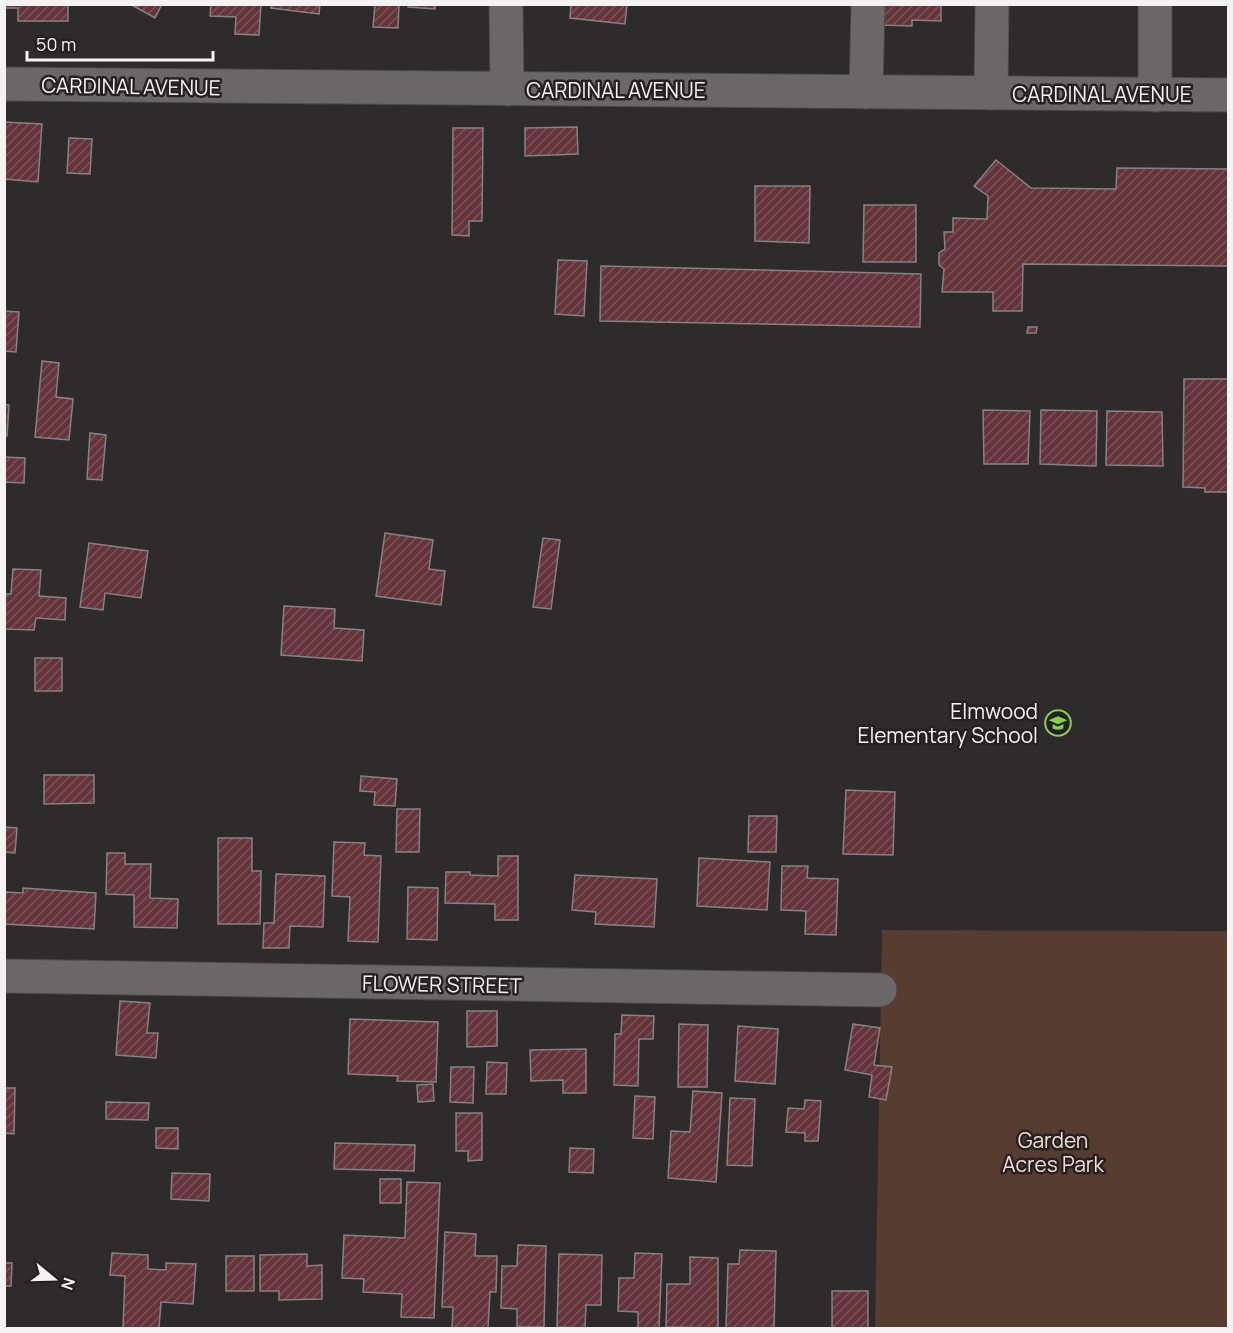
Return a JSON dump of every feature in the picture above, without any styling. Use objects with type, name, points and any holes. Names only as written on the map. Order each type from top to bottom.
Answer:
[{"type":"street","points":[[506,4],[507,89]]},
{"type":"street","points":[[866,92],[868,4]]},
{"type":"street","points":[[991,93],[992,4]]},
{"type":"street","points":[[1155,4],[1155,94]]},
{"type":"street","name":"CARDINAL AVENUE","points":[[4,84],[1228,95]]},
{"type":"street","name":"FLOWER STREET","points":[[4,976],[880,990]]},
{"type":"green space","name":"Garden Acres Park","points":[[882,930],[1228,931],[1228,1328],[875,1328]]},
{"type":"building","points":[[4,4],[68,4],[68,21],[18,21],[18,8],[4,8]]},
{"type":"building","points":[[130,4],[162,4],[155,18]]},
{"type":"building","points":[[211,4],[261,4],[259,35],[235,34],[236,17],[210,16]]},
{"type":"building","points":[[271,4],[320,4],[319,14],[271,8]]},
{"type":"building","points":[[375,4],[399,4],[398,28],[373,27]]},
{"type":"building","points":[[408,4],[435,4],[435,9],[408,7]]},
{"type":"building","points":[[571,4],[627,4],[625,24],[570,18]]},
{"type":"building","points":[[881,4],[941,4],[941,21],[912,20],[912,26],[881,25]]},
{"type":"building","points":[[4,122],[42,124],[38,182],[4,179]]},
{"type":"building","points":[[577,127],[578,154],[525,156],[525,128]]},
{"type":"building","points":[[453,128],[483,128],[482,221],[469,221],[469,236],[452,235]]},
{"type":"building","points":[[69,138],[92,139],[90,174],[67,173]]},
{"type":"building","points":[[996,160],[1031,188],[1116,189],[1117,168],[1228,169],[1228,266],[1023,264],[1022,311],[993,311],[993,292],[942,292],[944,269],[939,265],[939,253],[945,249],[944,232],[953,232],[953,218],[987,219],[988,196],[974,186]]},
{"type":"building","points":[[755,186],[810,186],[809,243],[755,241]]},
{"type":"building","points":[[864,205],[916,205],[916,262],[863,262]]},
{"type":"building","points":[[558,260],[587,261],[584,316],[555,314]]},
{"type":"building","points":[[601,266],[921,274],[920,327],[600,321]]},
{"type":"building","points":[[4,311],[19,312],[16,352],[4,351]]},
{"type":"building","points":[[1028,327],[1037,327],[1036,333],[1027,333]]},
{"type":"building","points":[[42,361],[59,363],[56,397],[73,399],[69,440],[35,437]]},
{"type":"building","points":[[1184,379],[1228,379],[1228,492],[1205,492],[1205,488],[1183,487]]},
{"type":"building","points":[[4,404],[9,405],[7,436],[4,436]]},
{"type":"building","points":[[983,410],[1030,411],[1028,464],[984,464]]},
{"type":"building","points":[[1041,410],[1097,411],[1096,466],[1040,464]]},
{"type":"building","points":[[1107,411],[1162,412],[1163,466],[1106,465]]},
{"type":"building","points":[[90,433],[106,435],[102,480],[87,479]]},
{"type":"building","points":[[4,457],[25,458],[24,483],[4,482]]},
{"type":"building","points":[[385,533],[433,540],[429,569],[445,571],[441,605],[376,596]]},
{"type":"building","points":[[543,538],[560,540],[551,609],[533,607]]},
{"type":"building","points":[[89,543],[148,551],[141,598],[105,593],[103,610],[80,607]]},
{"type":"building","points":[[13,569],[41,570],[39,596],[66,598],[65,620],[36,618],[34,630],[4,629],[4,594],[11,594]]},
{"type":"building","points":[[284,606],[335,609],[334,628],[364,630],[362,661],[281,655]]},
{"type":"building","points":[[35,658],[62,658],[62,691],[35,691]]},
{"type":"building","points":[[44,775],[94,775],[94,803],[44,804]]},
{"type":"building","points":[[361,776],[397,779],[395,806],[374,805],[375,792],[360,791]]},
{"type":"building","points":[[846,790],[895,792],[893,855],[843,854]]},
{"type":"building","points":[[397,809],[420,809],[419,852],[396,852]]},
{"type":"building","points":[[749,816],[777,816],[776,852],[748,852]]},
{"type":"building","points":[[4,827],[17,828],[15,853],[4,852]]},
{"type":"building","points":[[218,838],[252,838],[252,871],[261,871],[260,924],[218,924]]},
{"type":"building","points":[[334,842],[365,843],[364,855],[381,856],[378,942],[348,941],[350,897],[332,896]]},
{"type":"building","points":[[107,853],[125,853],[125,864],[151,864],[150,898],[178,899],[177,928],[134,927],[134,895],[106,894]]},
{"type":"building","points":[[498,856],[518,856],[518,920],[495,920],[495,904],[445,903],[446,872],[470,872],[470,875],[498,876]]},
{"type":"building","points":[[699,858],[770,862],[767,910],[697,906]]},
{"type":"building","points":[[782,866],[808,866],[807,878],[838,879],[836,935],[805,934],[806,911],[781,910]]},
{"type":"building","points":[[276,874],[325,876],[323,927],[290,926],[289,948],[263,948],[264,923],[274,923]]},
{"type":"building","points":[[575,875],[657,879],[654,927],[595,924],[596,912],[572,910]]},
{"type":"building","points":[[408,887],[438,888],[437,940],[407,939]]},
{"type":"building","points":[[23,888],[96,893],[94,929],[4,924],[4,892],[23,893]]},
{"type":"building","points":[[120,1001],[150,1003],[147,1033],[158,1033],[156,1058],[116,1055]]},
{"type":"building","points":[[467,1011],[497,1011],[497,1046],[467,1047]]},
{"type":"building","points":[[622,1015],[654,1016],[653,1039],[639,1039],[638,1086],[614,1085],[615,1034],[621,1034]]},
{"type":"building","points":[[350,1019],[438,1022],[436,1082],[397,1081],[398,1076],[348,1074]]},
{"type":"building","points":[[679,1024],[708,1025],[707,1087],[678,1087]]},
{"type":"building","points":[[853,1024],[880,1028],[874,1065],[892,1067],[886,1100],[869,1097],[872,1075],[845,1070]]},
{"type":"building","points":[[738,1026],[778,1029],[775,1084],[735,1081]]},
{"type":"building","points":[[586,1049],[586,1093],[563,1093],[563,1080],[531,1081],[530,1050]]},
{"type":"building","points":[[487,1062],[507,1063],[506,1094],[486,1094]]},
{"type":"building","points":[[451,1067],[474,1067],[473,1103],[450,1102]]},
{"type":"building","points":[[433,1084],[434,1101],[418,1102],[417,1085]]},
{"type":"building","points":[[4,1088],[15,1088],[14,1134],[4,1133]]},
{"type":"building","points":[[693,1091],[722,1093],[716,1182],[668,1178],[671,1131],[690,1132]]},
{"type":"building","points":[[635,1096],[655,1097],[653,1139],[633,1138]]},
{"type":"building","points":[[730,1098],[755,1099],[752,1166],[727,1165]]},
{"type":"building","points":[[805,1100],[821,1101],[818,1141],[805,1141],[805,1133],[786,1132],[788,1108],[804,1109]]},
{"type":"building","points":[[106,1102],[149,1103],[148,1120],[106,1119]]},
{"type":"building","points":[[456,1113],[482,1113],[482,1160],[468,1161],[468,1151],[456,1151]]},
{"type":"building","points":[[156,1128],[178,1128],[178,1149],[156,1148]]},
{"type":"building","points":[[335,1143],[415,1145],[414,1171],[334,1169]]},
{"type":"building","points":[[570,1148],[594,1149],[593,1173],[569,1172]]},
{"type":"building","points":[[172,1173],[210,1174],[209,1201],[171,1199]]},
{"type":"building","points":[[380,1179],[401,1179],[401,1203],[380,1203]]},
{"type":"building","points":[[407,1182],[440,1183],[434,1318],[401,1317],[402,1294],[363,1292],[364,1279],[342,1278],[344,1235],[405,1238]]},
{"type":"building","points":[[445,1232],[476,1234],[475,1256],[497,1256],[496,1292],[490,1292],[488,1328],[452,1328],[453,1307],[442,1307]]},
{"type":"building","points":[[518,1245],[546,1246],[544,1327],[517,1327],[517,1309],[501,1308],[502,1266],[517,1266]]},
{"type":"building","points":[[740,1250],[776,1251],[774,1328],[726,1328],[728,1264],[739,1264]]},
{"type":"building","points":[[112,1253],[148,1255],[148,1269],[166,1270],[166,1263],[196,1264],[193,1304],[161,1302],[159,1328],[123,1328],[125,1276],[110,1275]]},
{"type":"building","points":[[635,1253],[662,1254],[659,1328],[638,1328],[638,1312],[618,1311],[619,1278],[634,1278]]},
{"type":"building","points":[[307,1254],[307,1266],[322,1265],[322,1299],[279,1300],[279,1291],[260,1291],[260,1255]]},
{"type":"building","points":[[559,1254],[602,1255],[601,1305],[586,1305],[585,1328],[557,1327]]},
{"type":"building","points":[[226,1256],[254,1256],[254,1291],[226,1291]]},
{"type":"building","points":[[690,1257],[718,1258],[718,1328],[666,1327],[667,1284],[690,1284]]},
{"type":"building","points":[[4,1263],[12,1263],[11,1286],[4,1286]]},
{"type":"building","points":[[832,1291],[868,1291],[868,1328],[832,1328]]},
{"type":"place","name":"Elmwood Elementary School","points":[[1058,723]]}]
